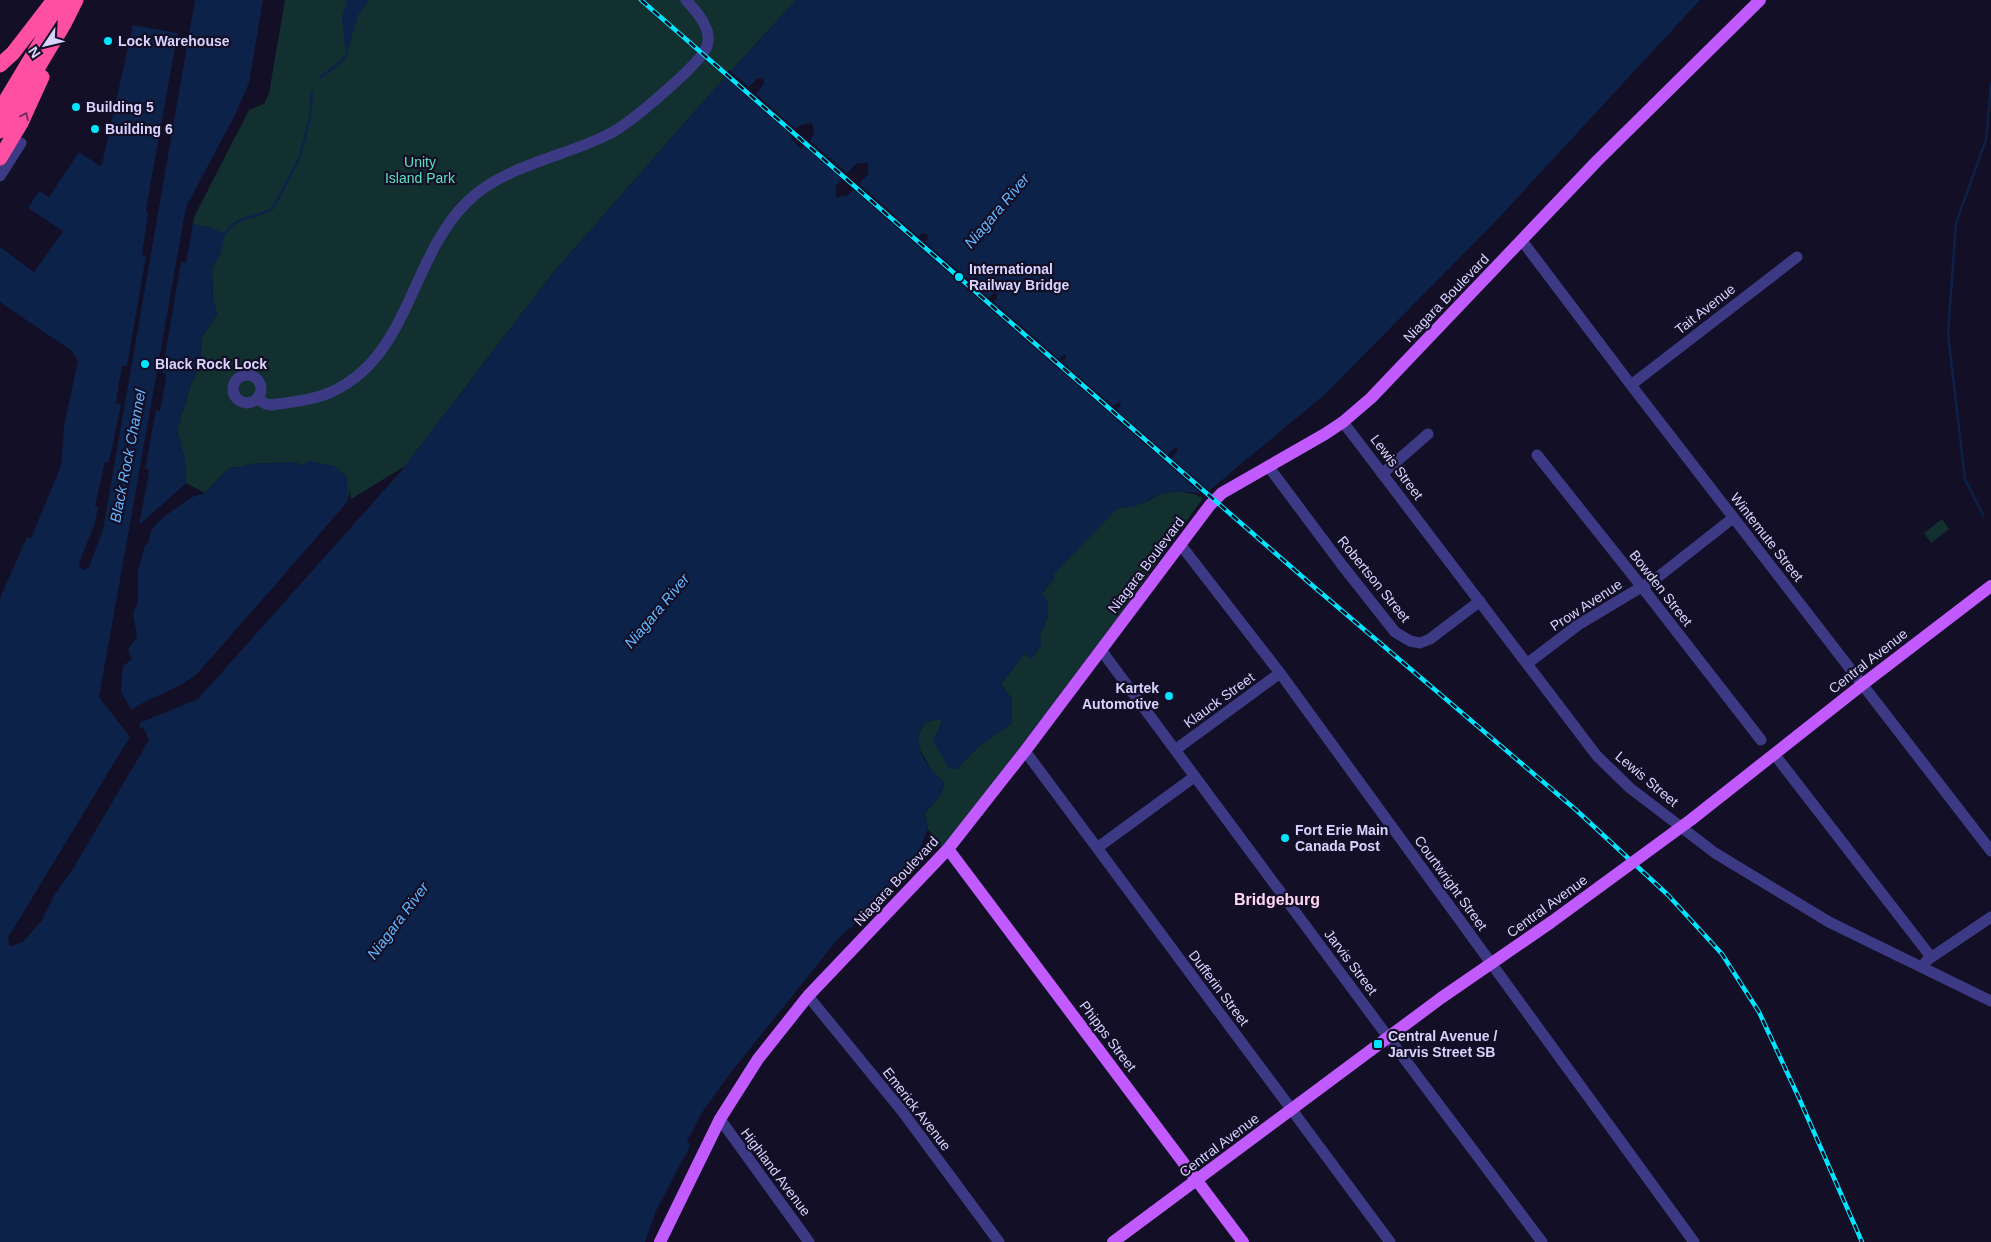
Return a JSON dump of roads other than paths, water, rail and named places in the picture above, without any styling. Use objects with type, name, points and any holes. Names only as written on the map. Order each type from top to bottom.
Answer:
[{"type":"highway","points":[[0,65],[13,52],[54,0]]},
{"type":"highway","points":[[0,110],[48,30],[62,0]]},
{"type":"highway","points":[[0,131],[76,0]]},
{"type":"highway","points":[[0,158],[21,123],[58,34]]},
{"type":"main road","name":"Niagara Boulevard","points":[[660,1242],[720,1119],[758,1059],[808,996],[948,849],[1210,505],[1222,493],[1343,422],[1371,398],[1604,154],[1760,0]]},
{"type":"main road","name":"Central Avenue","points":[[1113,1242],[1388,1037],[1692,820],[1863,684],[1991,586]]},
{"type":"main road","name":"Phipps Street","points":[[948,849],[1243,1242]]},
{"type":"street","points":[[257,399],[272,405],[305,400],[323,395],[348,382],[368,366],[385,346],[438,241],[467,202],[489,185],[537,161],[612,133],[666,91],[707,47],[708,39],[704,23],[686,0]]},
{"type":"street","points":[[0,176],[21,143]]},
{"type":"street","name":"Wintemute Street","points":[[1521,242],[1526,246],[1733,518],[1991,851]]},
{"type":"street","name":"Tait Avenue","points":[[1631,385],[1797,257]]},
{"type":"street","name":"Lewis Street","points":[[1343,422],[1597,756],[1630,788],[1714,852],[1829,922],[1991,1001]]},
{"type":"street","points":[[1382,474],[1428,434]]},
{"type":"street","name":"Bowden Street","points":[[1537,455],[1761,740]]},
{"type":"street","name":"Robertson Street","points":[[1268,466],[1395,632],[1410,641],[1420,642],[1430,639],[1480,601]]},
{"type":"street","name":"Prow Avenue","points":[[1528,663],[1585,621],[1642,587],[1733,518]]},
{"type":"street","name":"Courtwright Street","points":[[1180,544],[1280,673],[1694,1242]]},
{"type":"street","name":"Jarvis Street","points":[[1101,650],[1542,1242]]},
{"type":"street","name":"Klauck Street","points":[[1175,750],[1280,673]]},
{"type":"street","name":"Dufferin Street","points":[[1024,751],[1390,1242]]},
{"type":"street","points":[[1775,755],[1931,957]]},
{"type":"street","points":[[1096,848],[1194,777]]},
{"type":"street","points":[[1918,966],[1991,917]]},
{"type":"street","name":"Emerick Avenue","points":[[808,996],[902,1111],[999,1242]]},
{"type":"street","name":"Highland Avenue","points":[[720,1119],[810,1242]]},
{"type":"water","points":[[195,0],[263,0],[249,83],[235,115],[186,207],[194,217],[193,224],[212,228],[225,234],[221,252],[212,268],[213,300],[217,314],[202,337],[200,366],[191,384],[177,430],[185,461],[186,483],[128,535],[99,697],[130,737],[8,938],[10,946],[18,944],[141,739],[139,721],[200,695],[405,466],[552,274],[703,102],[796,0],[1700,0],[1495,222],[1323,396],[1205,494],[1177,491],[1160,494],[1134,507],[1118,508],[1053,575],[1054,579],[1042,592],[1048,603],[1048,617],[1040,634],[1041,644],[1031,659],[1025,653],[1001,684],[1012,699],[1012,723],[977,748],[957,769],[950,769],[933,742],[942,721],[939,719],[924,723],[920,731],[919,740],[922,756],[932,771],[945,783],[940,796],[925,813],[928,829],[916,857],[885,896],[837,940],[732,1071],[703,1111],[687,1141],[690,1146],[656,1211],[645,1242],[0,1242],[0,598],[27,537],[31,538],[61,466],[64,426],[78,361],[72,351],[0,302],[0,247],[34,272],[63,231],[28,208],[39,191],[49,197],[79,152],[100,166],[102,164],[133,25],[188,35]]},
{"type":"water","points":[[347,0],[370,0],[358,15],[346,56],[342,18]]},
{"type":"water","points":[[309,461],[334,466],[347,477],[348,501],[312,543],[309,550],[197,674],[131,710],[121,691],[123,666],[132,659],[128,650],[137,636],[133,614],[138,601],[138,572],[144,548],[149,541],[150,532],[169,513],[192,497],[205,493],[229,468],[243,467],[249,464],[297,462],[301,466]]},
{"type":"waterway","points":[[320,77],[346,56]]},
{"type":"waterway","points":[[1983,515],[1965,479],[1948,334],[1956,223],[1986,140],[1991,84]]},
{"type":"waterway","points":[[225,234],[235,223],[267,212],[273,208],[299,159],[310,118],[312,92]]},
{"type":"railway","points":[[641,0],[1313,586],[1575,809],[1668,895],[1722,954],[1759,1012],[1862,1242]]},
{"type":"place","name":"Lock Warehouse","points":[[108,41]]},
{"type":"place","name":"Building 5","points":[[76,107]]},
{"type":"place","name":"Building 6","points":[[95,129]]},
{"type":"place","name":"International Railway Bridge","points":[[959,277]]},
{"type":"place","name":"Black Rock Lock","points":[[145,364]]},
{"type":"place","name":"Kartek Automotive","points":[[1169,696]]},
{"type":"place","name":"Fort Erie Main Canada Post","points":[[1285,838]]},
{"type":"place","name":"Central Avenue / Jarvis Street SB","points":[[1378,1044]]},
{"type":"district","name":"Bridgeburg","points":[[1277,899]]},
{"type":"park label","name":"Unity Island Park","points":[[420,170]]},
{"type":"water label","name":"Niagara River","points":[[997,211]]},
{"type":"water label","name":"Black Rock Channel","points":[[128,456]]},
{"type":"water label","name":"Niagara River","points":[[657,611]]},
{"type":"water label","name":"Niagara River","points":[[398,921]]}]
